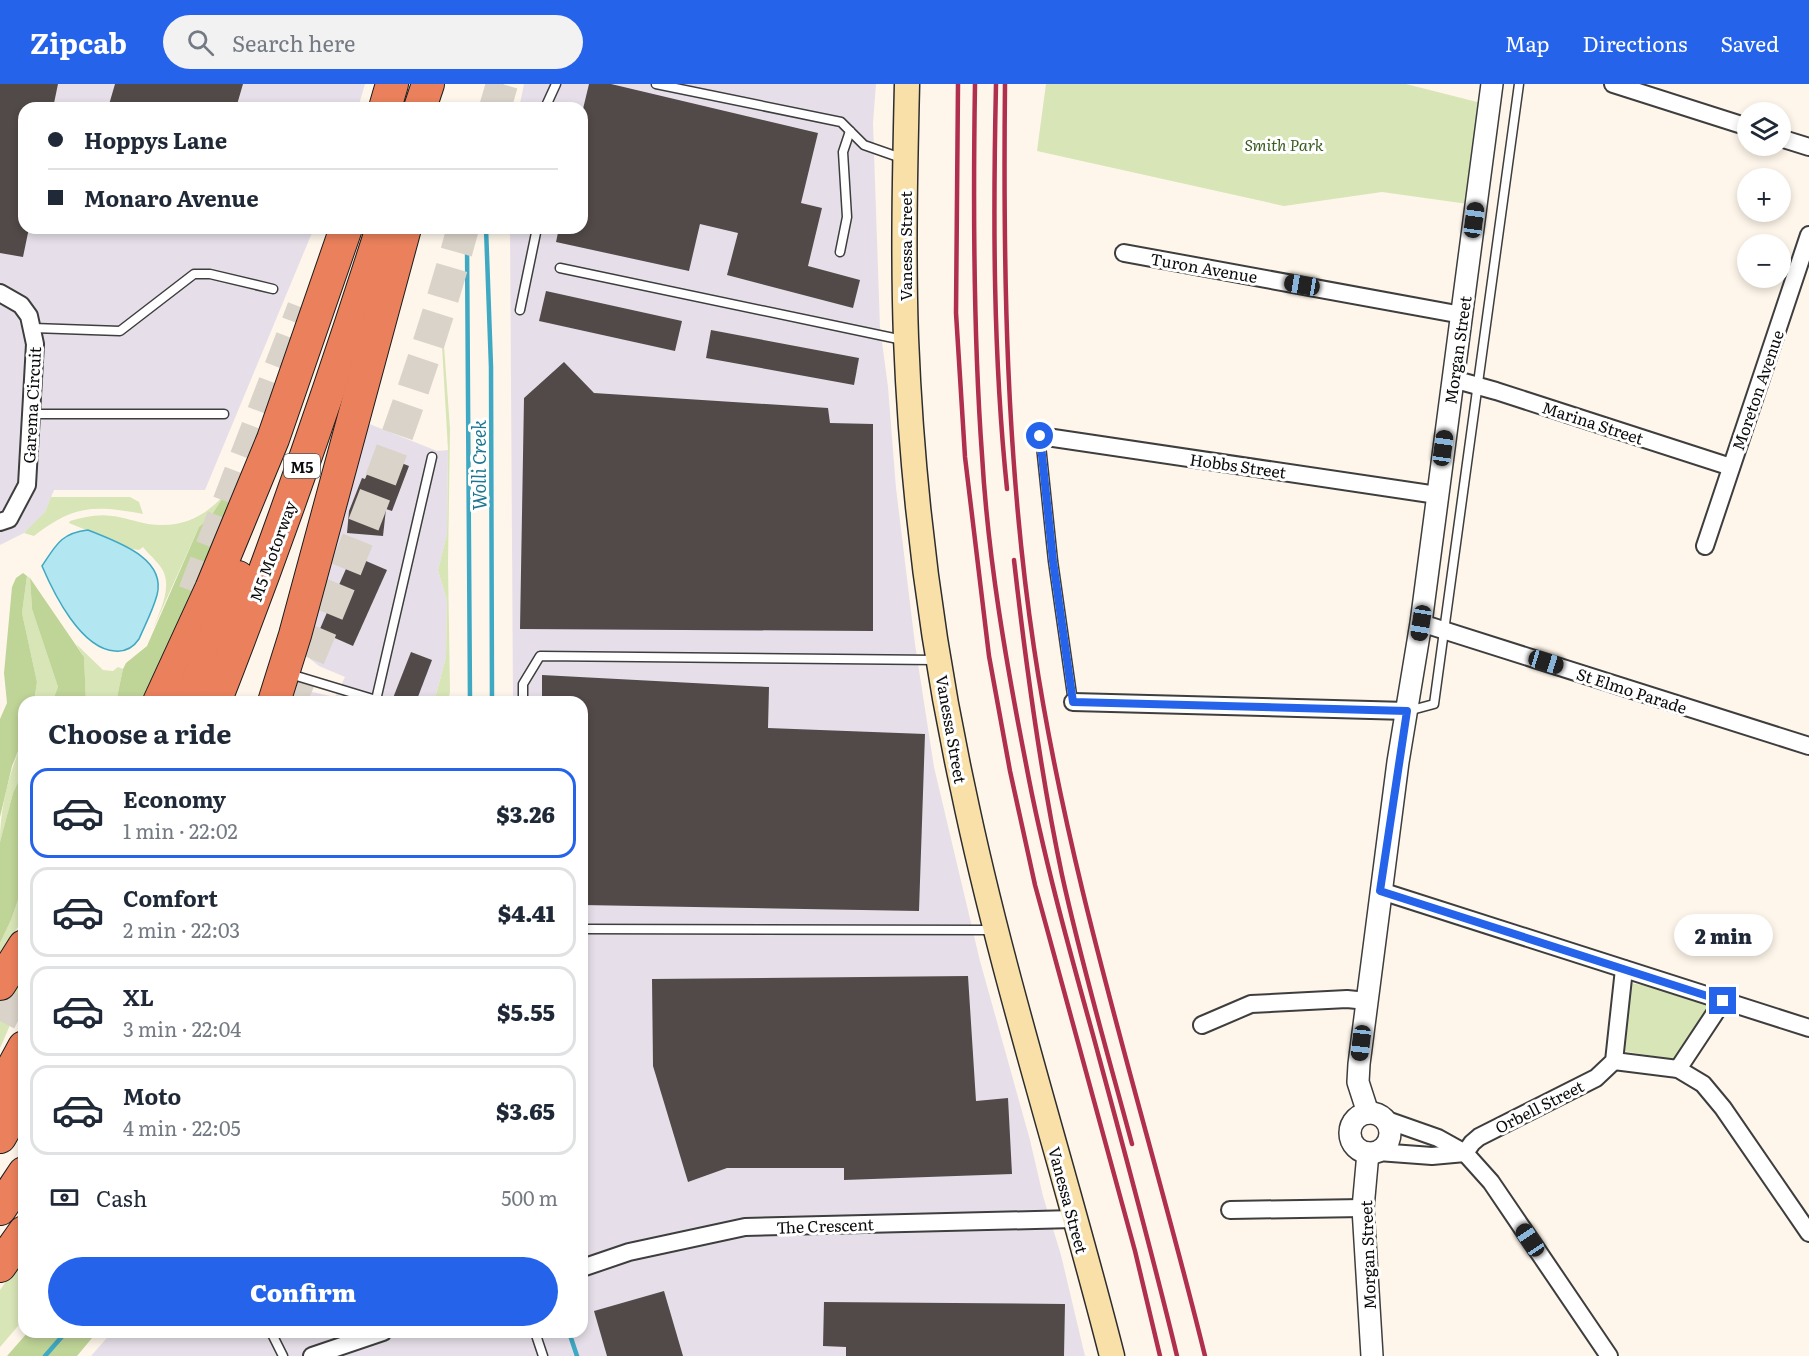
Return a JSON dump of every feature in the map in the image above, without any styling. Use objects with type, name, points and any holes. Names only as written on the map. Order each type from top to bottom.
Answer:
[{"type":"highway","points":[[387,102],[392,84]]},
{"type":"highway","points":[[422,102],[428,84]]},
{"type":"highway","points":[[436,102],[440,84]]},
{"type":"highway","points":[[162,696],[211,589],[273,439],[346,234]]},
{"type":"highway","name":"M5 Motorway","points":[[192,696],[285,450],[346,234]]},
{"type":"highway","name":"M5 Motorway","points":[[217,696],[313,436],[380,234]]},
{"type":"highway","points":[[276,696],[403,234]]},
{"type":"highway","points":[[0,984],[18,956]]},
{"type":"highway","points":[[0,1091],[18,1058]]},
{"type":"highway","points":[[0,1137],[18,1106]]},
{"type":"highway","points":[[0,1209],[18,1182]]},
{"type":"highway","points":[[0,1266],[18,1240]]},
{"type":"main road","name":"Vanessa Street","points":[[907,84],[906,341],[918,497],[939,660],[963,788],[996,930],[1112,1356]]},
{"type":"street","name":"Morgan Street","points":[[1376,1116],[1358,1083],[1359,1064],[1380,891],[1421,623],[1492,84]]},
{"type":"street","points":[[1613,84],[1737,123]]},
{"type":"street","points":[[1791,141],[1809,147]]},
{"type":"street","name":"Moreton Avenue","points":[[1705,546],[1809,235]]},
{"type":"street","name":"Turon Avenue","points":[[1124,253],[1462,315]]},
{"type":"street","name":"Garema Circuit","points":[[0,293],[21,305],[29,316],[33,328],[34,344],[27,485],[9,519],[0,522]]},
{"type":"street","name":"Marina Street","points":[[1453,379],[1731,467]]},
{"type":"street","name":"Hobbs Street","points":[[1040,436],[1437,495]]},
{"type":"street","name":"St Elmo Parade","points":[[1421,623],[1809,746]]},
{"type":"street","points":[[1073,702],[1407,711]]},
{"type":"street","points":[[1380,891],[1809,1028]]},
{"type":"street","points":[[1624,969],[1614,1061],[1678,1069],[1703,1084],[1809,1233]]},
{"type":"street","points":[[1202,1025],[1251,1004],[1332,1000],[1367,1001]]},
{"type":"street","points":[[1678,1069],[1723,1001]]},
{"type":"street","name":"Orbell Street","points":[[1465,1153],[1479,1137],[1596,1078],[1614,1061]]},
{"type":"street","points":[[1373,1152],[1384,1148],[1390,1136],[1390,1130],[1376,1116]]},
{"type":"street","points":[[1465,1153],[1432,1156],[1358,1150],[1353,1145],[1350,1132],[1355,1119],[1376,1116],[1438,1138],[1465,1153],[1491,1182],[1609,1356]]},
{"type":"street","name":"Morgan Street","points":[[1372,1356],[1363,1208],[1373,1152]]},
{"type":"street","points":[[1230,1210],[1363,1208]]},
{"type":"street","name":"The Crescent","points":[[588,1266],[629,1252],[746,1227],[1074,1219]]},
{"type":"street","points":[[312,1356],[365,1338]]},
{"type":"lane","points":[[548,102],[556,84]]},
{"type":"lane","points":[[656,84],[840,122],[864,145],[905,159]]},
{"type":"lane","points":[[1407,711],[1434,704],[1518,84]]},
{"type":"lane","points":[[840,252],[847,217],[843,152],[850,131]]},
{"type":"lane","points":[[520,310],[536,234]]},
{"type":"lane","points":[[560,268],[906,341]]},
{"type":"lane","points":[[33,328],[120,332],[194,274],[210,274],[273,289]]},
{"type":"lane","points":[[31,414],[224,414]]},
{"type":"lane","points":[[1040,436],[1053,561],[1073,702]]},
{"type":"lane","points":[[377,696],[432,457]]},
{"type":"lane","points":[[523,696],[524,684],[540,656],[939,660]]},
{"type":"lane","points":[[283,672],[360,696]]},
{"type":"lane","points":[[588,929],[996,930]]},
{"type":"lane","points":[[274,1338],[283,1356]]},
{"type":"lane","points":[[537,1338],[543,1356]]},
{"type":"shaded area","points":[[0,84],[365,84],[360,102],[18,102],[18,234],[312,234],[205,490],[54,490],[39,520],[24,533],[0,545]]},
{"type":"shaded area","points":[[524,84],[876,84],[873,123],[880,327],[915,644],[934,767],[980,961],[1061,1255],[1085,1356],[91,1356],[107,1338],[588,1338],[588,696],[513,696],[510,234],[588,234],[588,102],[520,102]]},
{"type":"shaded area","points":[[367,423],[437,451],[448,450],[447,534],[438,570],[447,601],[446,657],[436,696],[336,696],[345,677],[319,666],[310,659],[308,647]]},
{"type":"shaded area","points":[[312,692],[330,696],[304,696]]},
{"type":"green space","name":"Smith Park","points":[[1046,84],[1406,84],[1481,103],[1468,204],[1382,192],[1284,206],[1037,151]]},
{"type":"green space","points":[[442,346],[444,346],[450,429],[448,565],[450,692],[449,696],[436,696],[446,657],[447,601],[438,570],[447,534],[448,450]]},
{"type":"green space","points":[[245,474],[150,696],[117,696],[123,669],[126,663],[147,646],[199,527],[211,516],[235,479]]},
{"type":"green space","points":[[226,493],[211,516],[199,527],[153,629],[166,587],[164,573],[160,566],[143,547],[139,550],[132,549],[69,523],[80,518],[101,515],[148,524],[182,523],[210,509]]},
{"type":"green space","points":[[51,497],[130,497],[139,502],[143,514],[111,509],[85,510],[61,518],[34,536],[24,533],[45,512]]},
{"type":"green space","points":[[23,573],[27,576],[22,613],[37,682],[35,696],[18,696],[18,752],[12,766],[0,817],[0,719],[7,703],[4,673],[12,587],[16,578]]},
{"type":"green space","points":[[27,576],[30,578],[32,609],[58,687],[54,696],[35,696],[37,682],[22,613]]},
{"type":"green space","points":[[30,578],[84,657],[86,696],[54,696],[58,687],[32,609]]},
{"type":"green space","points":[[76,644],[103,670],[113,671],[118,667],[123,669],[117,696],[86,696],[84,657]]},
{"type":"green space","points":[[18,753],[18,782],[0,842],[2,815]]},
{"type":"green space","points":[[18,782],[18,900],[0,943],[0,842]]},
{"type":"green space","points":[[18,900],[18,927],[0,954],[0,943]]},
{"type":"green space","points":[[18,976],[18,1007],[0,1048],[0,1004]]},
{"type":"green space","points":[[1630,983],[1660,988],[1713,1002],[1678,1060],[1623,1051]]},
{"type":"green space","points":[[18,1264],[18,1326],[0,1347],[0,1290]]},
{"type":"green space","points":[[23,1338],[92,1338],[77,1356],[7,1356]]},
{"type":"water","points":[[88,530],[136,552],[154,570],[158,582],[155,601],[139,639],[126,650],[115,651],[103,648],[80,631],[61,605],[42,566],[65,537]]},
{"type":"building","points":[[0,84],[58,84],[54,102],[18,102],[18,234],[28,234],[23,257],[0,253]]},
{"type":"building","points":[[115,84],[243,84],[238,102],[110,102]]},
{"type":"building","points":[[589,84],[611,84],[818,133],[801,203],[822,208],[808,266],[860,280],[853,308],[727,275],[738,233],[700,224],[689,271],[556,242],[558,234],[588,234],[588,102],[585,102]]},
{"type":"building","points":[[546,291],[682,321],[675,351],[539,321]]},
{"type":"building","points":[[711,330],[859,358],[854,385],[706,358]]},
{"type":"building","points":[[564,362],[594,393],[828,408],[830,423],[873,424],[873,631],[520,629],[524,398]]},
{"type":"building","points":[[376,453],[409,466],[392,511],[386,509],[383,536],[347,533],[349,511],[362,478],[365,479]]},
{"type":"building","points":[[352,555],[387,570],[353,646],[319,631]]},
{"type":"building","points":[[411,652],[432,660],[418,696],[394,696]]},
{"type":"building","points":[[542,675],[769,687],[768,728],[925,734],[919,911],[588,905],[588,696],[542,696]]},
{"type":"building","points":[[968,976],[976,1101],[1008,1098],[1012,1174],[844,1180],[844,1168],[727,1168],[688,1182],[653,1066],[652,979]]},
{"type":"building","points":[[664,1291],[683,1356],[607,1356],[594,1311]]},
{"type":"building","points":[[824,1302],[1065,1304],[1064,1356],[846,1356],[846,1347],[823,1346]]},
{"type":"waterway","name":"Wolli Creek","points":[[496,102],[501,84]]},
{"type":"waterway","name":"Wolli Creek","points":[[486,234],[491,367],[492,696]]},
{"type":"waterway","points":[[467,242],[470,696]]},
{"type":"waterway","points":[[45,1356],[61,1338]]},
{"type":"waterway","points":[[571,1338],[577,1356]]},
{"type":"tunnel","points":[[497,102],[502,84]]},
{"type":"tunnel","points":[[293,696],[363,527],[407,409],[461,234]]},
{"type":"tunnel","points":[[194,592],[303,308]]},
{"type":"tunnel","points":[[0,1021],[18,986]]},
{"type":"railway","points":[[958,84],[956,313],[965,457],[989,656],[1010,771],[1035,885],[1135,1251],[1160,1356]]},
{"type":"railway","points":[[975,84],[974,269],[979,409],[993,571],[1005,649],[1048,866],[1177,1356]]},
{"type":"railway","points":[[996,84],[995,286],[999,388],[1007,489]]},
{"type":"railway","points":[[1005,84],[1008,367],[1017,508],[1034,648],[1049,738],[1089,916],[1205,1356]]},
{"type":"railway","points":[[1014,560],[1034,718],[1062,875],[1132,1144]]},
{"type":"route","points":[[1040,436],[1053,561],[1073,702],[1407,711],[1380,891],[1723,1001]]}]
